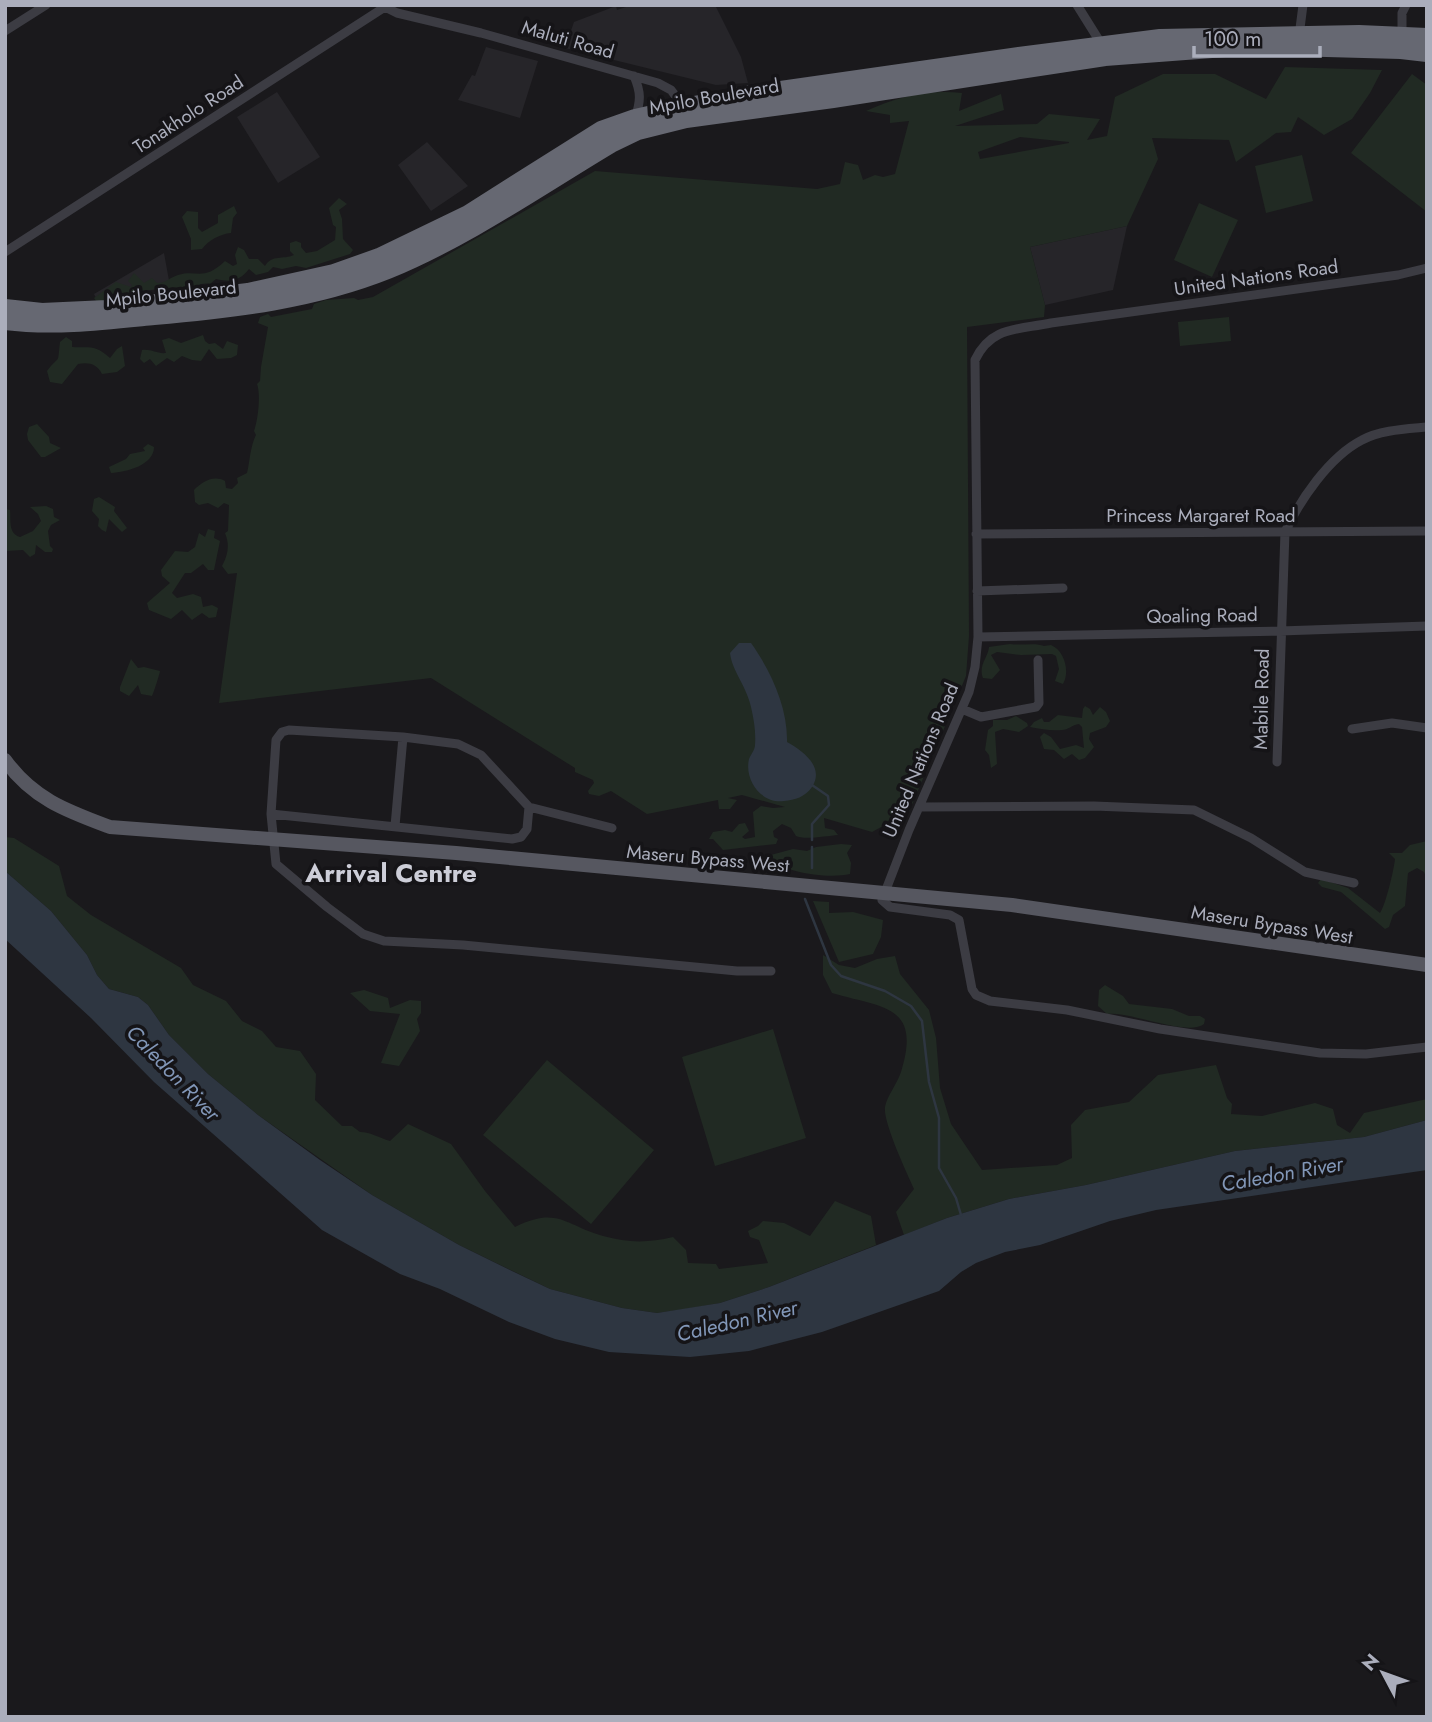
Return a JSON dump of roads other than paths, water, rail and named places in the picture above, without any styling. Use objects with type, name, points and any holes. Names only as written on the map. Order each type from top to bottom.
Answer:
[{"type":"highway","name":"Mpilo Boulevard","points":[[5,309],[41,313],[107,309],[248,292],[334,273],[379,257],[468,214],[601,130],[635,118],[685,113],[1103,50],[1252,46],[1298,41],[1401,42],[1427,37]]},
{"type":"highway","name":"Mpilo Boulevard","points":[[1401,42],[1427,53]]},
{"type":"highway","name":"Mpilo Boulevard","points":[[5,321],[64,324],[239,309],[289,300],[335,287],[387,271],[440,246],[611,144],[685,113]]},
{"type":"main road","name":"Maseru Bypass West","points":[[5,760],[16,775],[40,797],[76,815],[110,827],[272,838],[1012,905],[1427,965]]},
{"type":"street","points":[[1077,5],[1103,50]]},
{"type":"street","points":[[1298,41],[1303,5]]},
{"type":"street","points":[[1401,42],[1402,13],[1405,5]]},
{"type":"street","name":"Maluti Road","points":[[385,6],[634,76],[671,90],[685,113]]},
{"type":"street","name":"Tonakholo Road","points":[[5,252],[385,6]]},
{"type":"street","points":[[5,31],[40,7]]},
{"type":"street","points":[[634,76],[641,99],[635,118]]},
{"type":"street","name":"United Nations Road","points":[[883,894],[969,692],[975,667],[978,637],[975,360],[981,347],[996,334],[1051,323],[1398,275],[1427,268]]},
{"type":"street","name":"Mabile Road","points":[[1277,762],[1285,532],[1297,507],[1314,483],[1362,440],[1427,427]]},
{"type":"street","name":"Princess Margaret Road","points":[[976,534],[1427,531]]},
{"type":"street","points":[[977,591],[1063,588]]},
{"type":"street","name":"Qoaling Road","points":[[978,637],[1427,626]]},
{"type":"street","points":[[962,709],[981,717],[1036,707],[1039,703],[1038,660]]},
{"type":"street","points":[[1352,729],[1392,723],[1427,728]]},
{"type":"street","points":[[612,828],[529,807],[481,755],[458,744],[403,737],[289,730],[282,732],[276,740],[271,814],[276,864],[363,933],[384,942],[463,945],[737,971],[771,971]]},
{"type":"street","points":[[395,826],[403,737]]},
{"type":"street","points":[[920,807],[1094,806],[1194,810],[1251,838],[1306,872],[1354,883]]},
{"type":"street","points":[[271,814],[512,839],[521,837],[527,830],[529,807]]},
{"type":"street","points":[[883,894],[882,900],[890,907],[950,915],[959,920],[972,989],[976,995],[990,1001],[1067,1010],[1160,1029],[1320,1053],[1366,1054],[1427,1047]]},
{"type":"water","points":[[739,643],[751,643],[771,678],[785,716],[787,742],[805,755],[814,766],[816,773],[812,787],[796,799],[769,799],[756,789],[749,775],[749,759],[755,745],[754,721],[749,700],[730,653]]},
{"type":"water","name":"Caledon River","points":[[5,871],[51,911],[87,955],[97,975],[109,989],[138,997],[148,1005],[169,1035],[208,1074],[320,1160],[372,1195],[459,1245],[512,1271],[550,1289],[622,1308],[657,1313],[720,1303],[769,1287],[947,1218],[1009,1199],[1086,1185],[1235,1151],[1364,1137],[1427,1120],[1427,1170],[1156,1210],[1110,1221],[976,1263],[939,1291],[822,1332],[749,1351],[690,1357],[609,1352],[555,1339],[509,1322],[440,1289],[400,1274],[322,1230],[154,1082],[91,1018],[5,939]]},
{"type":"waterway","points":[[812,785],[828,796],[829,805],[812,824],[812,840]]},
{"type":"waterway","points":[[812,847],[812,868]]},
{"type":"waterway","points":[[805,899],[831,965],[841,976],[885,991],[911,1006],[922,1021],[929,1082],[939,1118],[939,1168],[956,1198],[961,1215]]},
{"type":"district","name":"Arrival Centre","points":[[391,873]]}]
